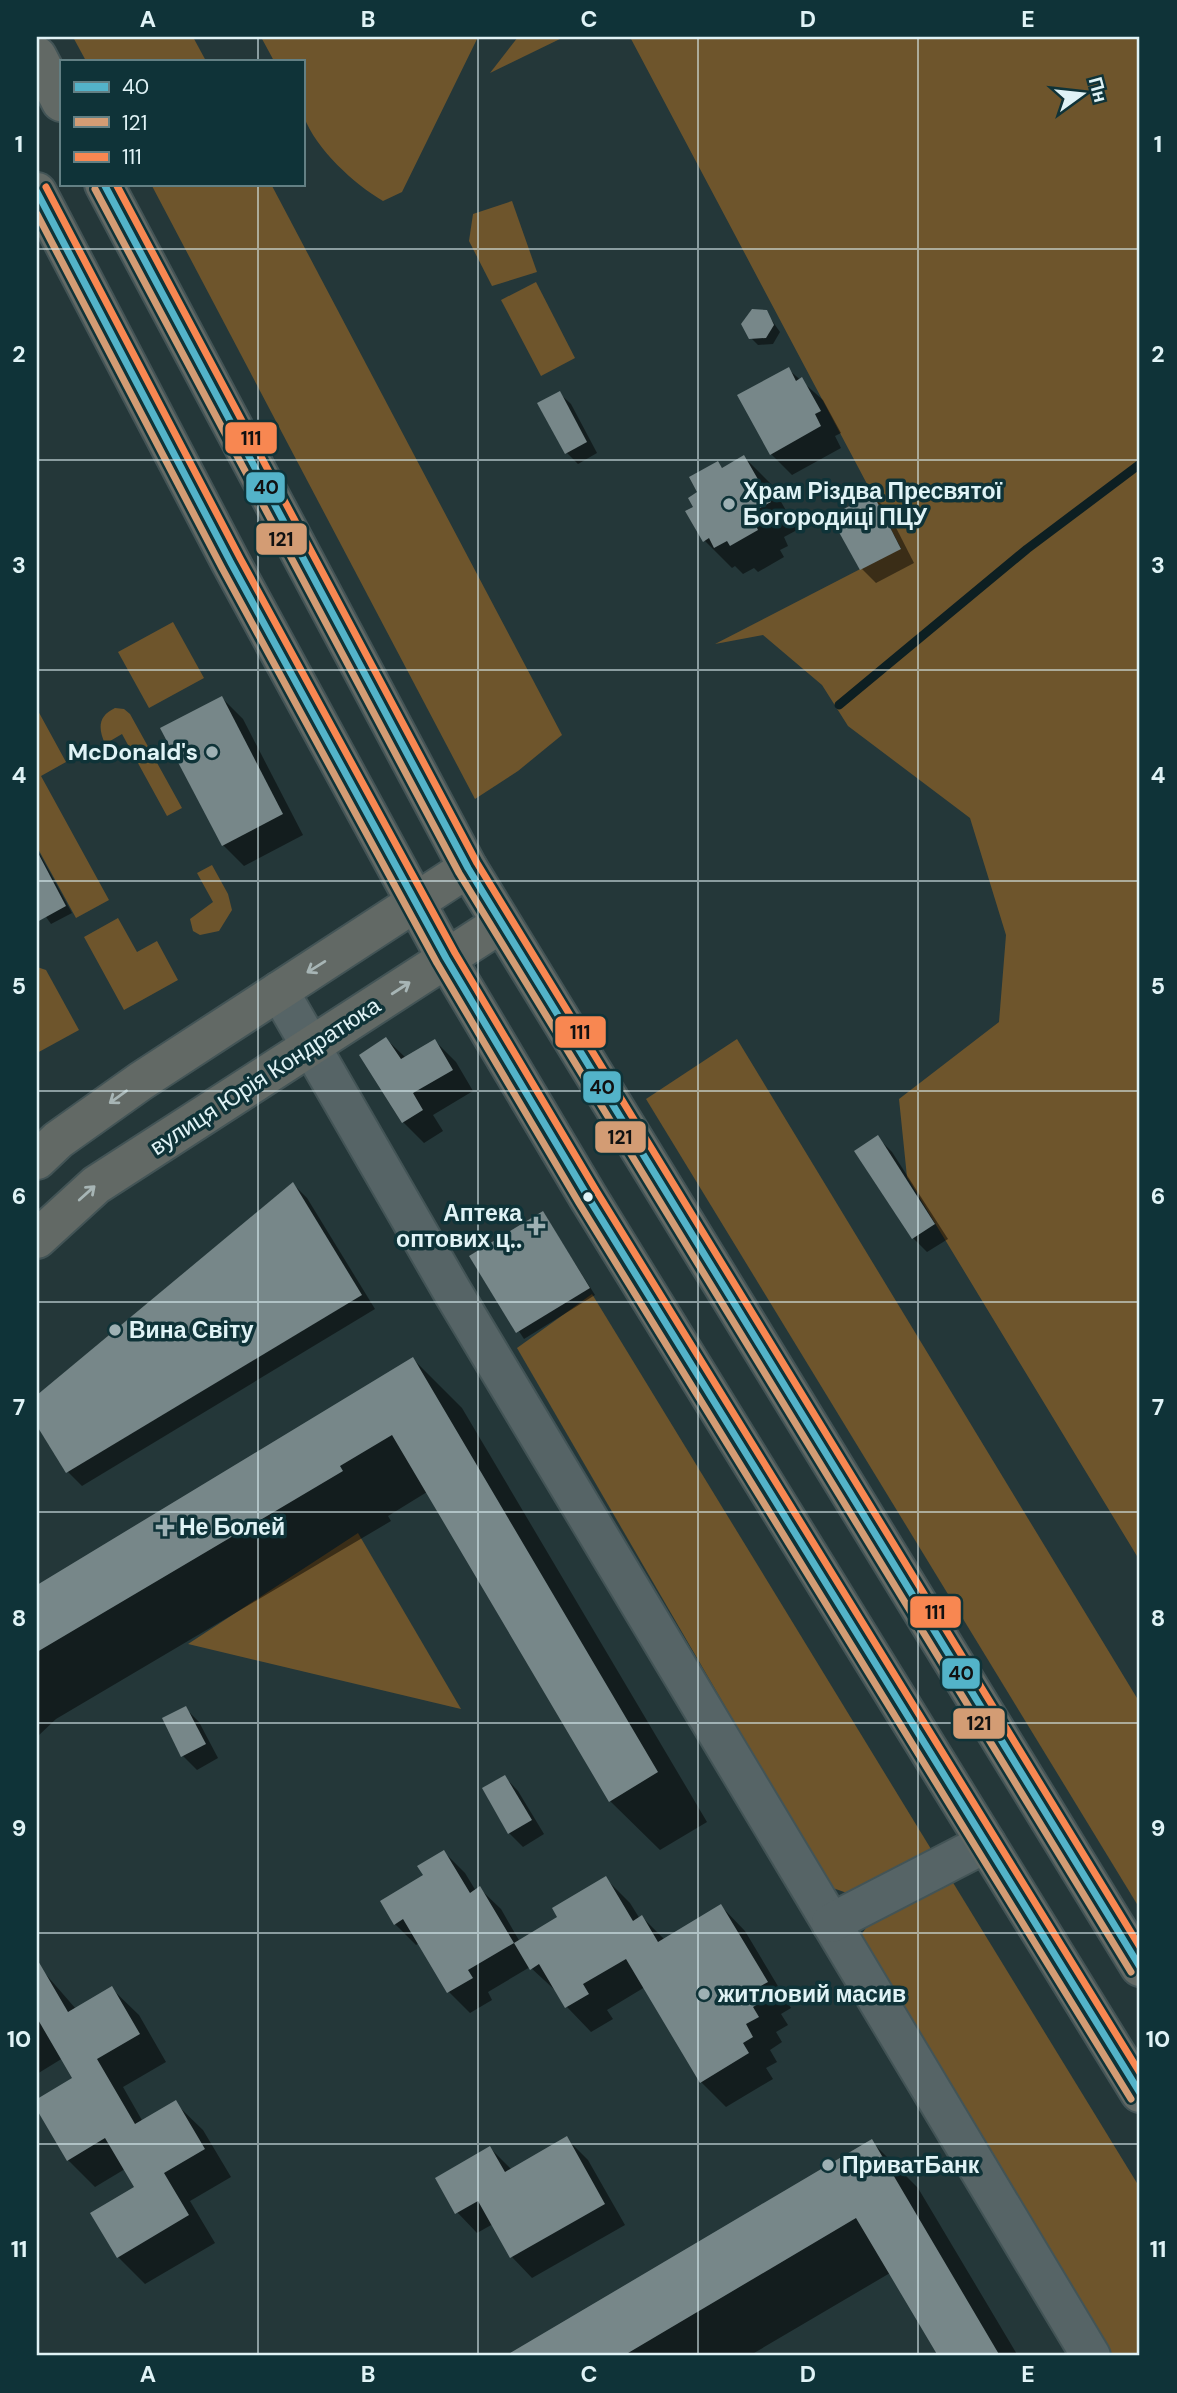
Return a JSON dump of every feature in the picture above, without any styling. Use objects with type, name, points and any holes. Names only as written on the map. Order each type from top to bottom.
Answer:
[{"type":"main road","points":[[37,56],[60,101]]},
{"type":"main road","points":[[105,186],[500,924],[1140,1967]]},
{"type":"main road","points":[[37,192],[231,563],[446,958],[596,1209],[1140,2093]]},
{"type":"main road","points":[[37,1160],[58,1140],[141,1081],[468,868]]},
{"type":"main road","name":"вулиця Юрія Кондратюка","points":[[37,1239],[96,1185],[500,924]]},
{"type":"street","points":[[279,991],[459,1303],[1091,2356]]},
{"type":"street","points":[[831,1923],[986,1843]]},
{"type":"shaded area","points":[[73,37],[193,37],[205,60],[85,60]]},
{"type":"shaded area","points":[[261,37],[478,37],[402,192],[383,201],[337,165],[310,129],[304,117],[304,60],[273,60]]},
{"type":"shaded area","points":[[518,37],[564,37],[490,73]]},
{"type":"shaded area","points":[[630,37],[1140,37],[1140,1561],[907,1177],[899,1099],[999,1022],[1006,935],[970,818],[848,726],[822,685],[763,635],[715,644],[901,548]]},
{"type":"shaded area","points":[[152,186],[272,186],[562,735],[518,771],[475,799]]},
{"type":"shaded area","points":[[512,201],[537,272],[492,286],[469,241],[473,214]]},
{"type":"shaded area","points":[[536,282],[575,358],[541,376],[501,300]]},
{"type":"shaded area","points":[[173,622],[204,678],[149,708],[118,652]]},
{"type":"shaded area","points":[[115,708],[124,709],[130,714],[182,808],[167,816],[122,734],[105,744],[101,723],[105,715]]},
{"type":"shaded area","points":[[37,709],[66,762],[41,776],[109,900],[76,918],[37,847]]},
{"type":"shaded area","points":[[212,865],[228,894],[232,910],[219,931],[200,935],[193,931],[190,919],[213,902],[197,873]]},
{"type":"shaded area","points":[[118,918],[137,952],[157,941],[178,980],[124,1010],[84,937]]},
{"type":"shaded area","points":[[37,967],[46,970],[79,1030],[37,1053]]},
{"type":"shaded area","points":[[737,1039],[1140,1703],[1140,1909],[646,1099]]},
{"type":"shaded area","points":[[592,1294],[931,1849],[847,1893],[830,1887],[517,1348]]},
{"type":"shaded area","points":[[358,1533],[461,1709],[188,1644]]},
{"type":"shaded area","points":[[952,1881],[1140,2188],[1140,2356],[1111,2356],[859,1938],[868,1925]]},
{"type":"building","points":[[752,309],[767,310],[774,325],[766,338],[749,339],[741,324]]},
{"type":"building","points":[[789,367],[796,381],[802,377],[821,411],[815,414],[821,426],[770,455],[737,395]]},
{"type":"building","points":[[560,391],[587,442],[565,454],[537,403]]},
{"type":"building","name":"Храм Різдва Пресвятої Богородиці ПЦУ","points":[[744,455],[771,502],[758,509],[762,518],[754,522],[758,530],[730,546],[727,541],[714,548],[709,538],[703,542],[685,511],[693,507],[688,498],[697,492],[689,477],[718,461],[722,468]]},
{"type":"building","points":[[873,494],[901,549],[860,570],[830,516]]},
{"type":"building","name":"McDonald's","points":[[222,696],[283,814],[222,846],[160,728]]},
{"type":"building","points":[[37,851],[66,906],[37,922]]},
{"type":"building","points":[[386,1037],[401,1059],[435,1039],[453,1070],[413,1093],[423,1110],[402,1123],[359,1055]]},
{"type":"building","points":[[878,1135],[935,1224],[912,1239],[854,1151]]},
{"type":"building","points":[[293,1182],[362,1295],[66,1473],[37,1426],[37,1395]]},
{"type":"building","points":[[543,1211],[590,1288],[516,1333],[469,1256]]},
{"type":"building","points":[[413,1357],[658,1772],[609,1802],[392,1435],[340,1466],[343,1471],[37,1652],[37,1585]]},
{"type":"building","points":[[186,1706],[206,1744],[181,1757],[162,1718]]},
{"type":"building","points":[[505,1775],[532,1820],[508,1834],[482,1788]]},
{"type":"building","points":[[444,1850],[470,1893],[480,1886],[514,1943],[468,1970],[473,1978],[447,1993],[403,1919],[394,1925],[380,1901],[423,1875],[417,1866]]},
{"type":"building","name":"житловий масив","points":[[606,1876],[633,1921],[642,1915],[658,1942],[721,1904],[768,1982],[757,1988],[764,2000],[753,2007],[759,2017],[746,2024],[753,2037],[743,2043],[749,2053],[700,2083],[626,1959],[583,1984],[589,1994],[565,2008],[539,1964],[530,1970],[514,1943],[557,1917],[552,1908]]},
{"type":"building","points":[[37,1959],[68,2012],[112,1986],[140,2034],[97,2059],[135,2124],[176,2100],[205,2149],[164,2173],[189,2215],[117,2258],[90,2213],[134,2187],[105,2138],[67,2161],[37,2110],[37,2099],[72,2078],[37,2018]]},
{"type":"building","points":[[567,2136],[605,2204],[510,2258],[478,2201],[455,2214],[435,2178],[490,2146],[505,2172]]},
{"type":"building","points":[[872,2139],[1000,2356],[938,2356],[856,2218],[623,2356],[505,2356]]},
{"type":"waterway","points":[[839,705],[1027,549],[1140,464]]},
{"type":"transit line","name":"40","points":[[105,186],[468,868],[1140,1967]]},
{"type":"transit line","name":"111","points":[[117,186],[477,863],[1140,1947]]},
{"type":"transit line","name":"111","points":[[46,187],[240,558],[455,953],[597,1192],[1140,2073]]},
{"type":"transit line","name":"121","points":[[95,189],[459,873],[1131,1972]]},
{"type":"transit line","name":"40","points":[[37,192],[231,563],[446,958],[588,1197],[1140,2093]]},
{"type":"transit line","name":"121","points":[[37,214],[222,568],[437,963],[579,1203],[1131,2099]]},
{"type":"place","name":"Храм Різдва Пресвятої Богородиці ПЦУ","points":[[729,504]]},
{"type":"place","name":"McDonald's","points":[[212,752]]},
{"type":"place","name":"Аптека оптових ц‥","points":[[536,1226]]},
{"type":"place","name":"Вина Світу","points":[[115,1330]]},
{"type":"place","name":"Не Болей","points":[[165,1527]]},
{"type":"place","name":"житловий масив","points":[[704,1994]]},
{"type":"place","name":"ПриватБанк","points":[[828,2165]]}]
